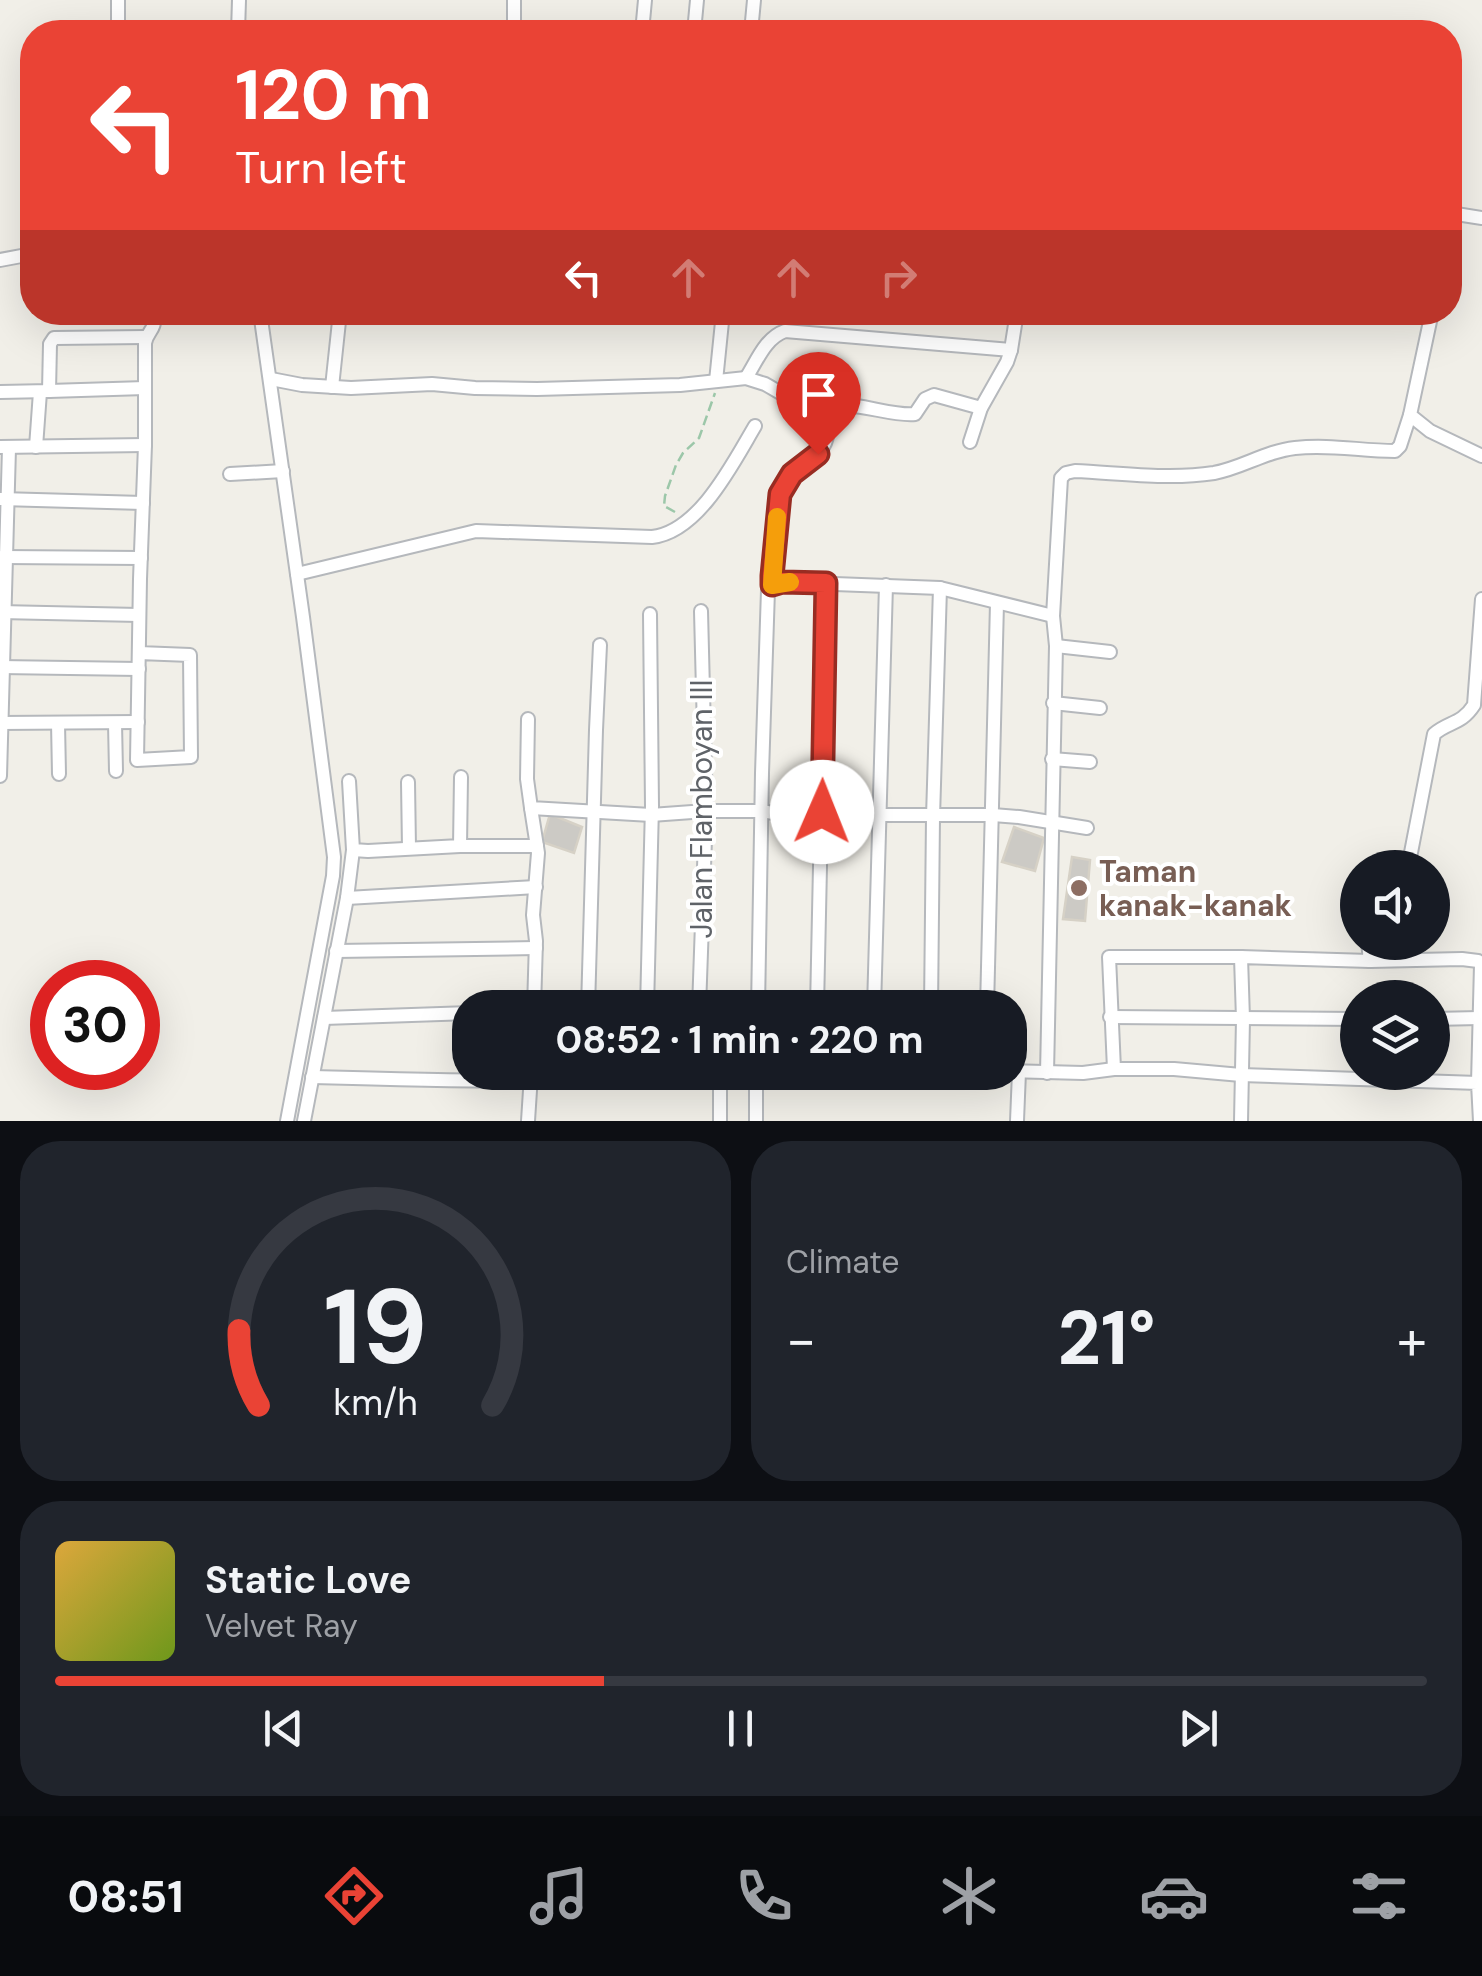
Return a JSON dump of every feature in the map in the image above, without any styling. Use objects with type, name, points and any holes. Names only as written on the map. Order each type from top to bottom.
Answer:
[{"type":"street","points":[[36,447],[52,339],[146,337],[154,325]]},
{"type":"street","points":[[262,325],[319,742],[345,857]]},
{"type":"street","points":[[332,386],[339,325]]},
{"type":"street","points":[[716,381],[721,325]]},
{"type":"street","points":[[970,442],[981,408],[1007,362],[1014,325]]},
{"type":"street","points":[[1047,1073],[1056,646],[1053,616],[1061,478],[1066,473],[1092,472],[1185,476],[1228,470],[1258,456],[1291,448],[1332,446],[1392,451],[1400,446],[1408,421],[1429,325]]},
{"type":"street","points":[[746,378],[769,340],[785,330],[1011,350]]},
{"type":"street","points":[[139,653],[190,654],[191,757],[138,760],[138,669],[140,558],[146,337]]},
{"type":"street","points":[[270,378],[302,385],[432,384],[547,389],[680,385],[746,378],[828,418]]},
{"type":"street","points":[[0,392],[145,388]]},
{"type":"street","points":[[772,585],[780,494],[792,474],[827,444],[828,418],[839,408],[851,405],[890,414],[915,414],[925,399],[934,395],[981,408]]},
{"type":"street","points":[[1408,421],[1482,456]]},
{"type":"street","points":[[297,574],[476,530],[652,537],[668,534],[718,487],[755,426]]},
{"type":"street","points":[[0,776],[5,448],[145,445]]},
{"type":"street","points":[[230,474],[283,472]]},
{"type":"street","points":[[4,498],[143,504]]},
{"type":"street","points":[[3,557],[140,558]]},
{"type":"street","points":[[758,990],[768,590],[782,582],[940,588],[1053,616]]},
{"type":"street","points":[[817,990],[826,583]]},
{"type":"street","points":[[874,990],[886,585]]},
{"type":"street","points":[[931,990],[940,588]]},
{"type":"street","points":[[1411,850],[1434,734],[1456,724],[1474,705],[1482,599]]},
{"type":"street","points":[[988,990],[997,603]]},
{"type":"street","points":[[2,611],[139,614]]},
{"type":"street","name":"Jalan Flamboyan III","points":[[699,990],[706,811],[701,611]]},
{"type":"street","points":[[646,990],[650,614]]},
{"type":"street","points":[[589,990],[600,644]]},
{"type":"street","points":[[1056,646],[1110,652]]},
{"type":"street","points":[[2,667],[138,669]]},
{"type":"street","points":[[1054,702],[1100,708]]},
{"type":"street","points":[[528,719],[527,778],[537,846],[535,990]]},
{"type":"street","points":[[115,722],[116,771]]},
{"type":"street","points":[[1,724],[138,722]]},
{"type":"street","points":[[58,723],[59,774]]},
{"type":"street","points":[[1052,759],[1090,762]]},
{"type":"street","points":[[460,846],[461,777]]},
{"type":"street","points":[[304,1121],[347,898],[349,781]]},
{"type":"street","points":[[408,782],[409,848]]},
{"type":"street","points":[[531,808],[651,815],[761,812],[821,821],[879,815],[993,815],[1086,828]]},
{"type":"street","points":[[287,1121],[332,876],[345,857],[409,848],[537,846]]},
{"type":"street","points":[[347,898],[536,887]]},
{"type":"street","points":[[336,951],[536,948]]},
{"type":"street","points":[[1114,1069],[1109,956],[1478,961],[1480,1121]]},
{"type":"street","points":[[1241,958],[1241,1121]]},
{"type":"street","points":[[324,1018],[452,1014]]},
{"type":"street","points":[[1110,1018],[1340,1019]]},
{"type":"street","points":[[1450,1019],[1480,1018]]},
{"type":"street","points":[[1027,1072],[1174,1069],[1478,1083]]},
{"type":"street","points":[[312,1077],[452,1076]]},
{"type":"street","points":[[528,1121],[529,1090]]},
{"type":"street","points":[[720,1090],[720,1121]]},
{"type":"street","points":[[756,1090],[756,1121]]},
{"type":"street","points":[[1016,1090],[1017,1121]]},
{"type":"path","points":[[691,516],[669,510],[663,503],[682,452],[696,443],[702,433],[716,381]]},
{"type":"building","points":[[550,814],[582,827],[574,853],[542,842]]},
{"type":"building","points":[[1014,827],[1044,838],[1035,871],[1002,862]]},
{"type":"building","points":[[1072,857],[1090,860],[1085,921],[1063,919]]},
{"type":"slow traffic","points":[[777,517],[772,585],[790,582]]},
{"type":"place","name":"Taman kanak-kanak","points":[[1079,888]]},
{"type":"route","points":[[818,454],[786,480],[780,494],[772,585],[826,583],[822,812]]}]
